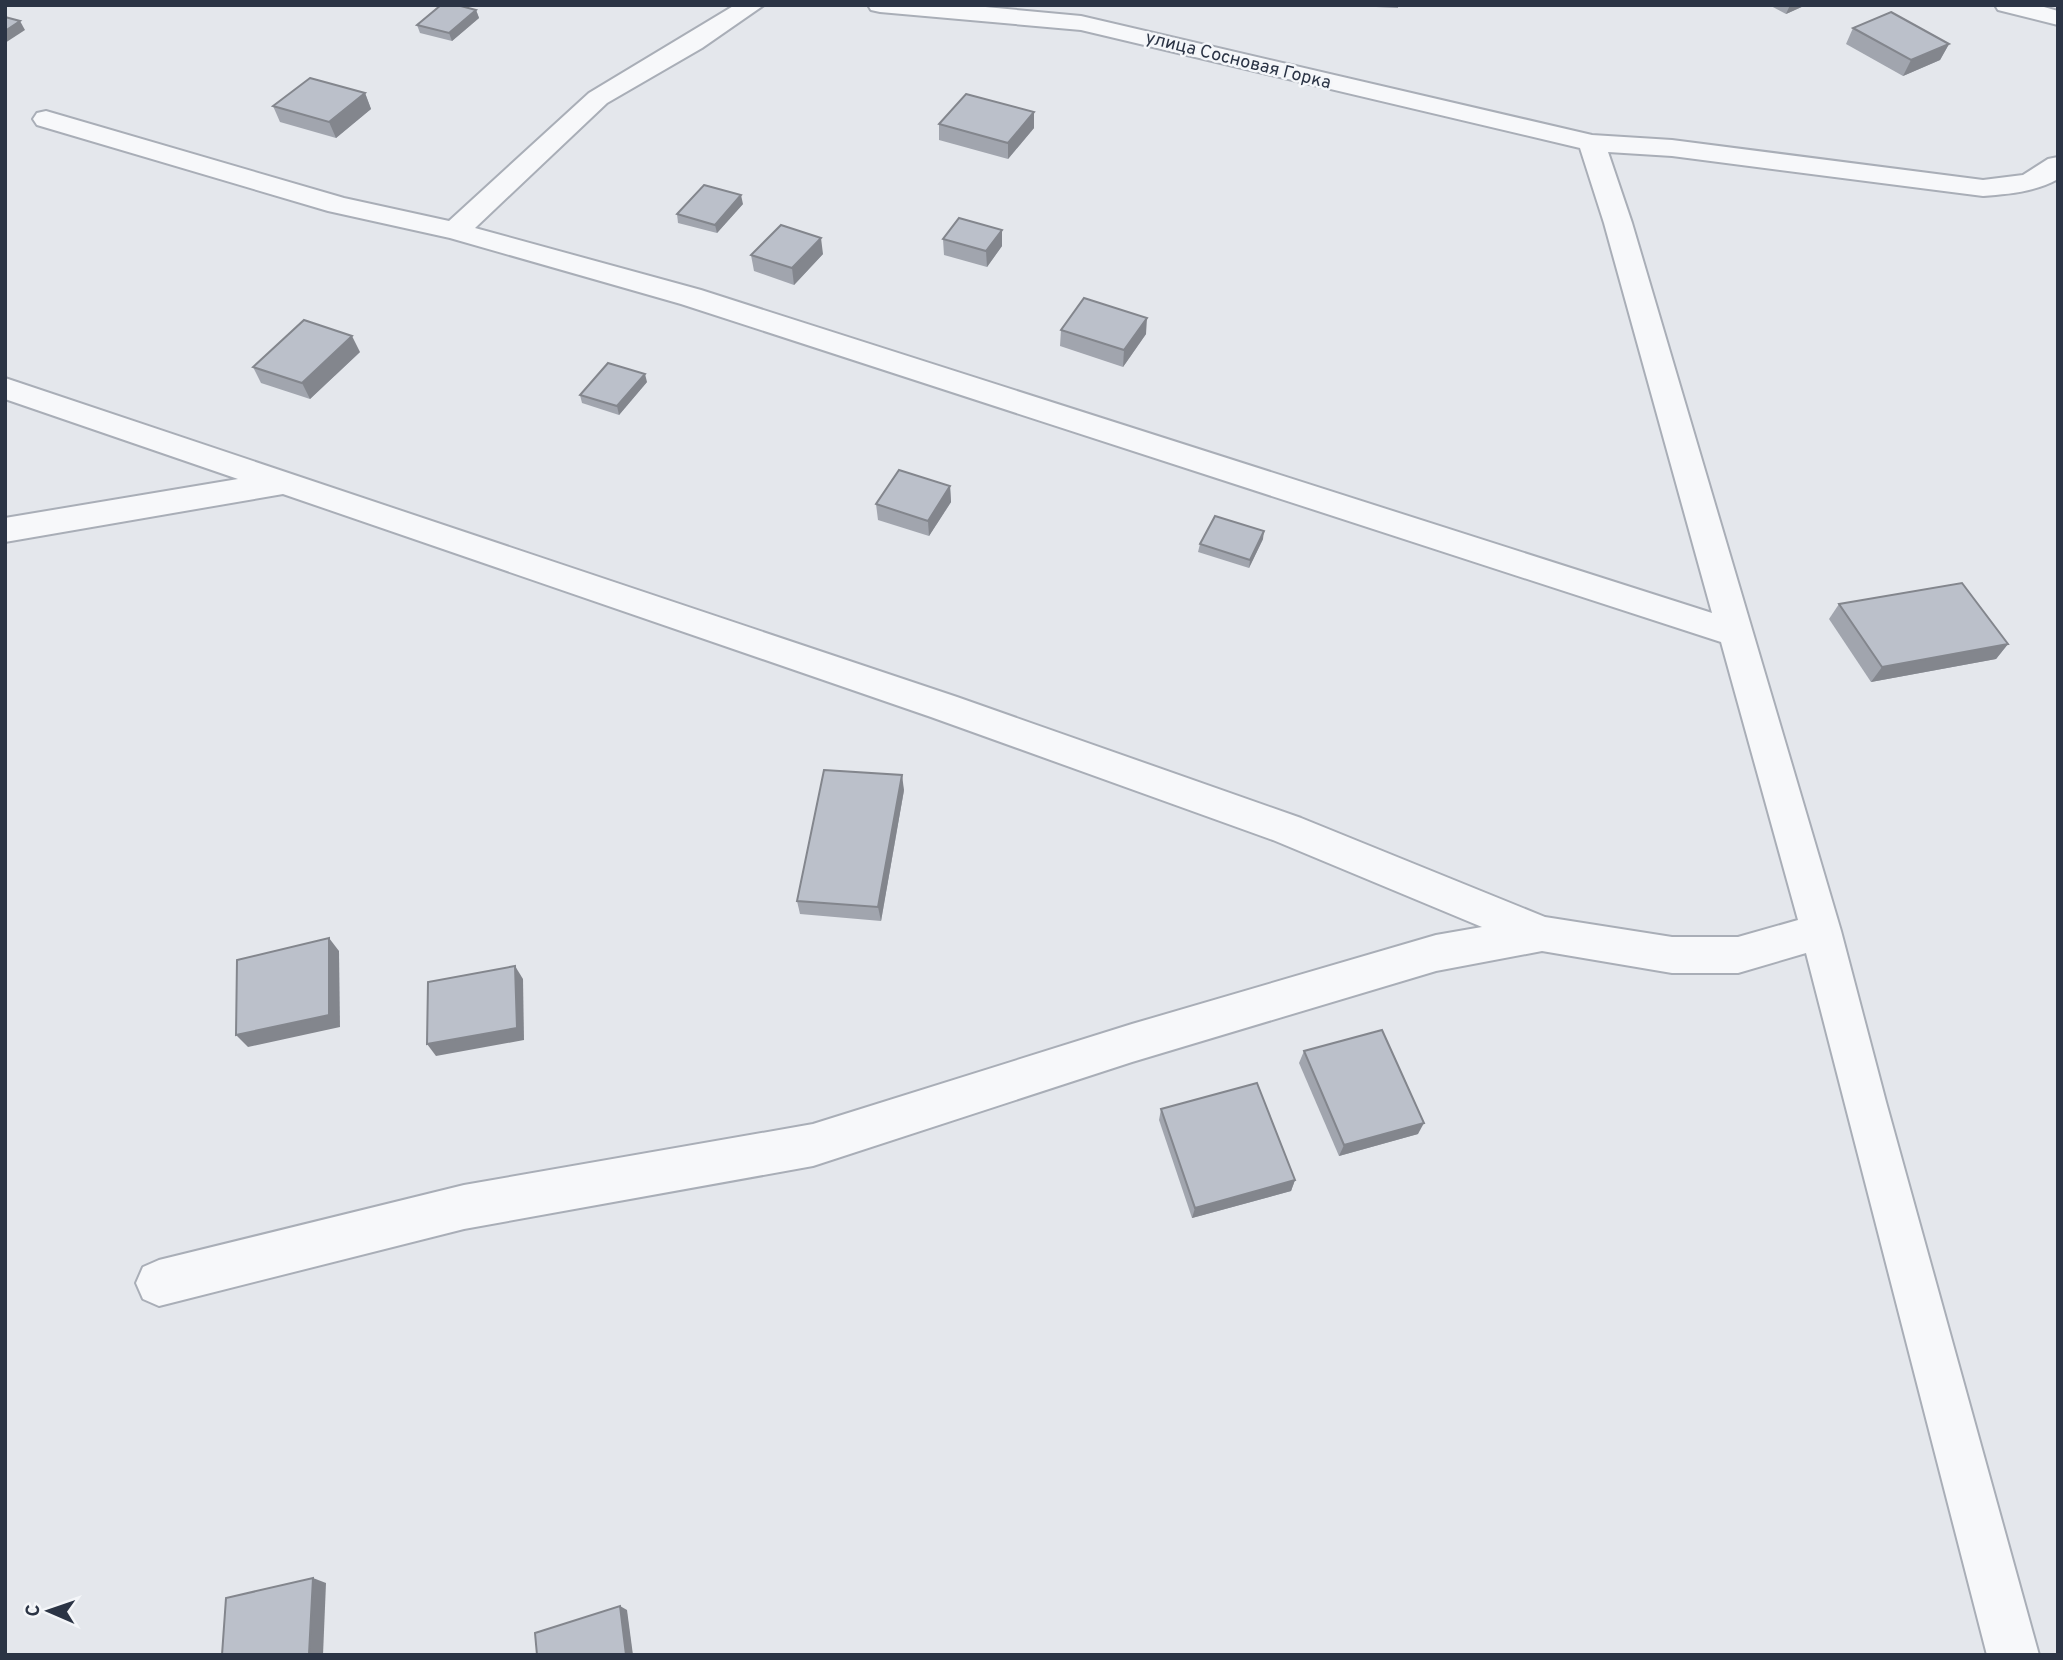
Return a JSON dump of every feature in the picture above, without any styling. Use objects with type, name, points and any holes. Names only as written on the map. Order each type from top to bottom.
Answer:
[{"type":"street","points":[[455,232],[598,98],[752,5]]},
{"type":"street","name":"улица Сосновая Горка","points":[[880,5],[1081,23],[1592,143],[1672,148],[1983,188],[2014,186],[2048,176],[2058,165]]},
{"type":"street","points":[[2007,5],[2058,18]]},
{"type":"street","points":[[46,119],[338,205],[455,232],[691,297],[1736,634]]},
{"type":"street","points":[[1592,143],[1618,223],[1821,931],[1864,1102],[2013,1655]]},
{"type":"street","points":[[5,388],[931,702],[1287,829],[1542,934],[1672,955],[1738,955],[1821,931]]},
{"type":"street","points":[[5,530],[287,482]]},
{"type":"street","points":[[159,1283],[464,1208],[813,1145],[1132,1043],[1436,953],[1542,934]]},
{"type":"building","points":[[441,5],[457,5],[476,10],[449,33],[417,25]]},
{"type":"building","points":[[1891,12],[1949,44],[1911,60],[1853,28]]},
{"type":"building","points":[[5,17],[20,21],[5,31]]},
{"type":"building","points":[[310,78],[365,93],[329,122],[273,106]]},
{"type":"building","points":[[966,94],[1034,112],[1008,143],[939,124]]},
{"type":"building","points":[[704,185],[741,195],[715,225],[677,214]]},
{"type":"building","points":[[959,218],[1002,230],[986,251],[943,239]]},
{"type":"building","points":[[781,225],[821,238],[792,268],[751,255]]},
{"type":"building","points":[[1084,298],[1147,318],[1124,350],[1061,330]]},
{"type":"building","points":[[304,320],[352,336],[302,383],[253,367]]},
{"type":"building","points":[[608,363],[645,374],[617,406],[580,395]]},
{"type":"building","points":[[899,470],[950,486],[928,521],[876,504]]},
{"type":"building","points":[[1215,516],[1264,531],[1250,560],[1200,544]]},
{"type":"building","points":[[1962,583],[2008,644],[1882,667],[1839,604]]},
{"type":"building","points":[[824,770],[902,775],[878,907],[797,901]]},
{"type":"building","points":[[329,938],[329,1015],[236,1035],[237,960]]},
{"type":"building","points":[[515,966],[517,1028],[427,1044],[428,982]]},
{"type":"building","points":[[1382,1030],[1424,1123],[1344,1145],[1304,1051]]},
{"type":"building","points":[[1257,1083],[1295,1180],[1195,1208],[1161,1109]]},
{"type":"building","points":[[313,1578],[309,1654],[222,1655],[226,1598]]},
{"type":"building","points":[[620,1606],[626,1655],[537,1655],[535,1633]]}]
